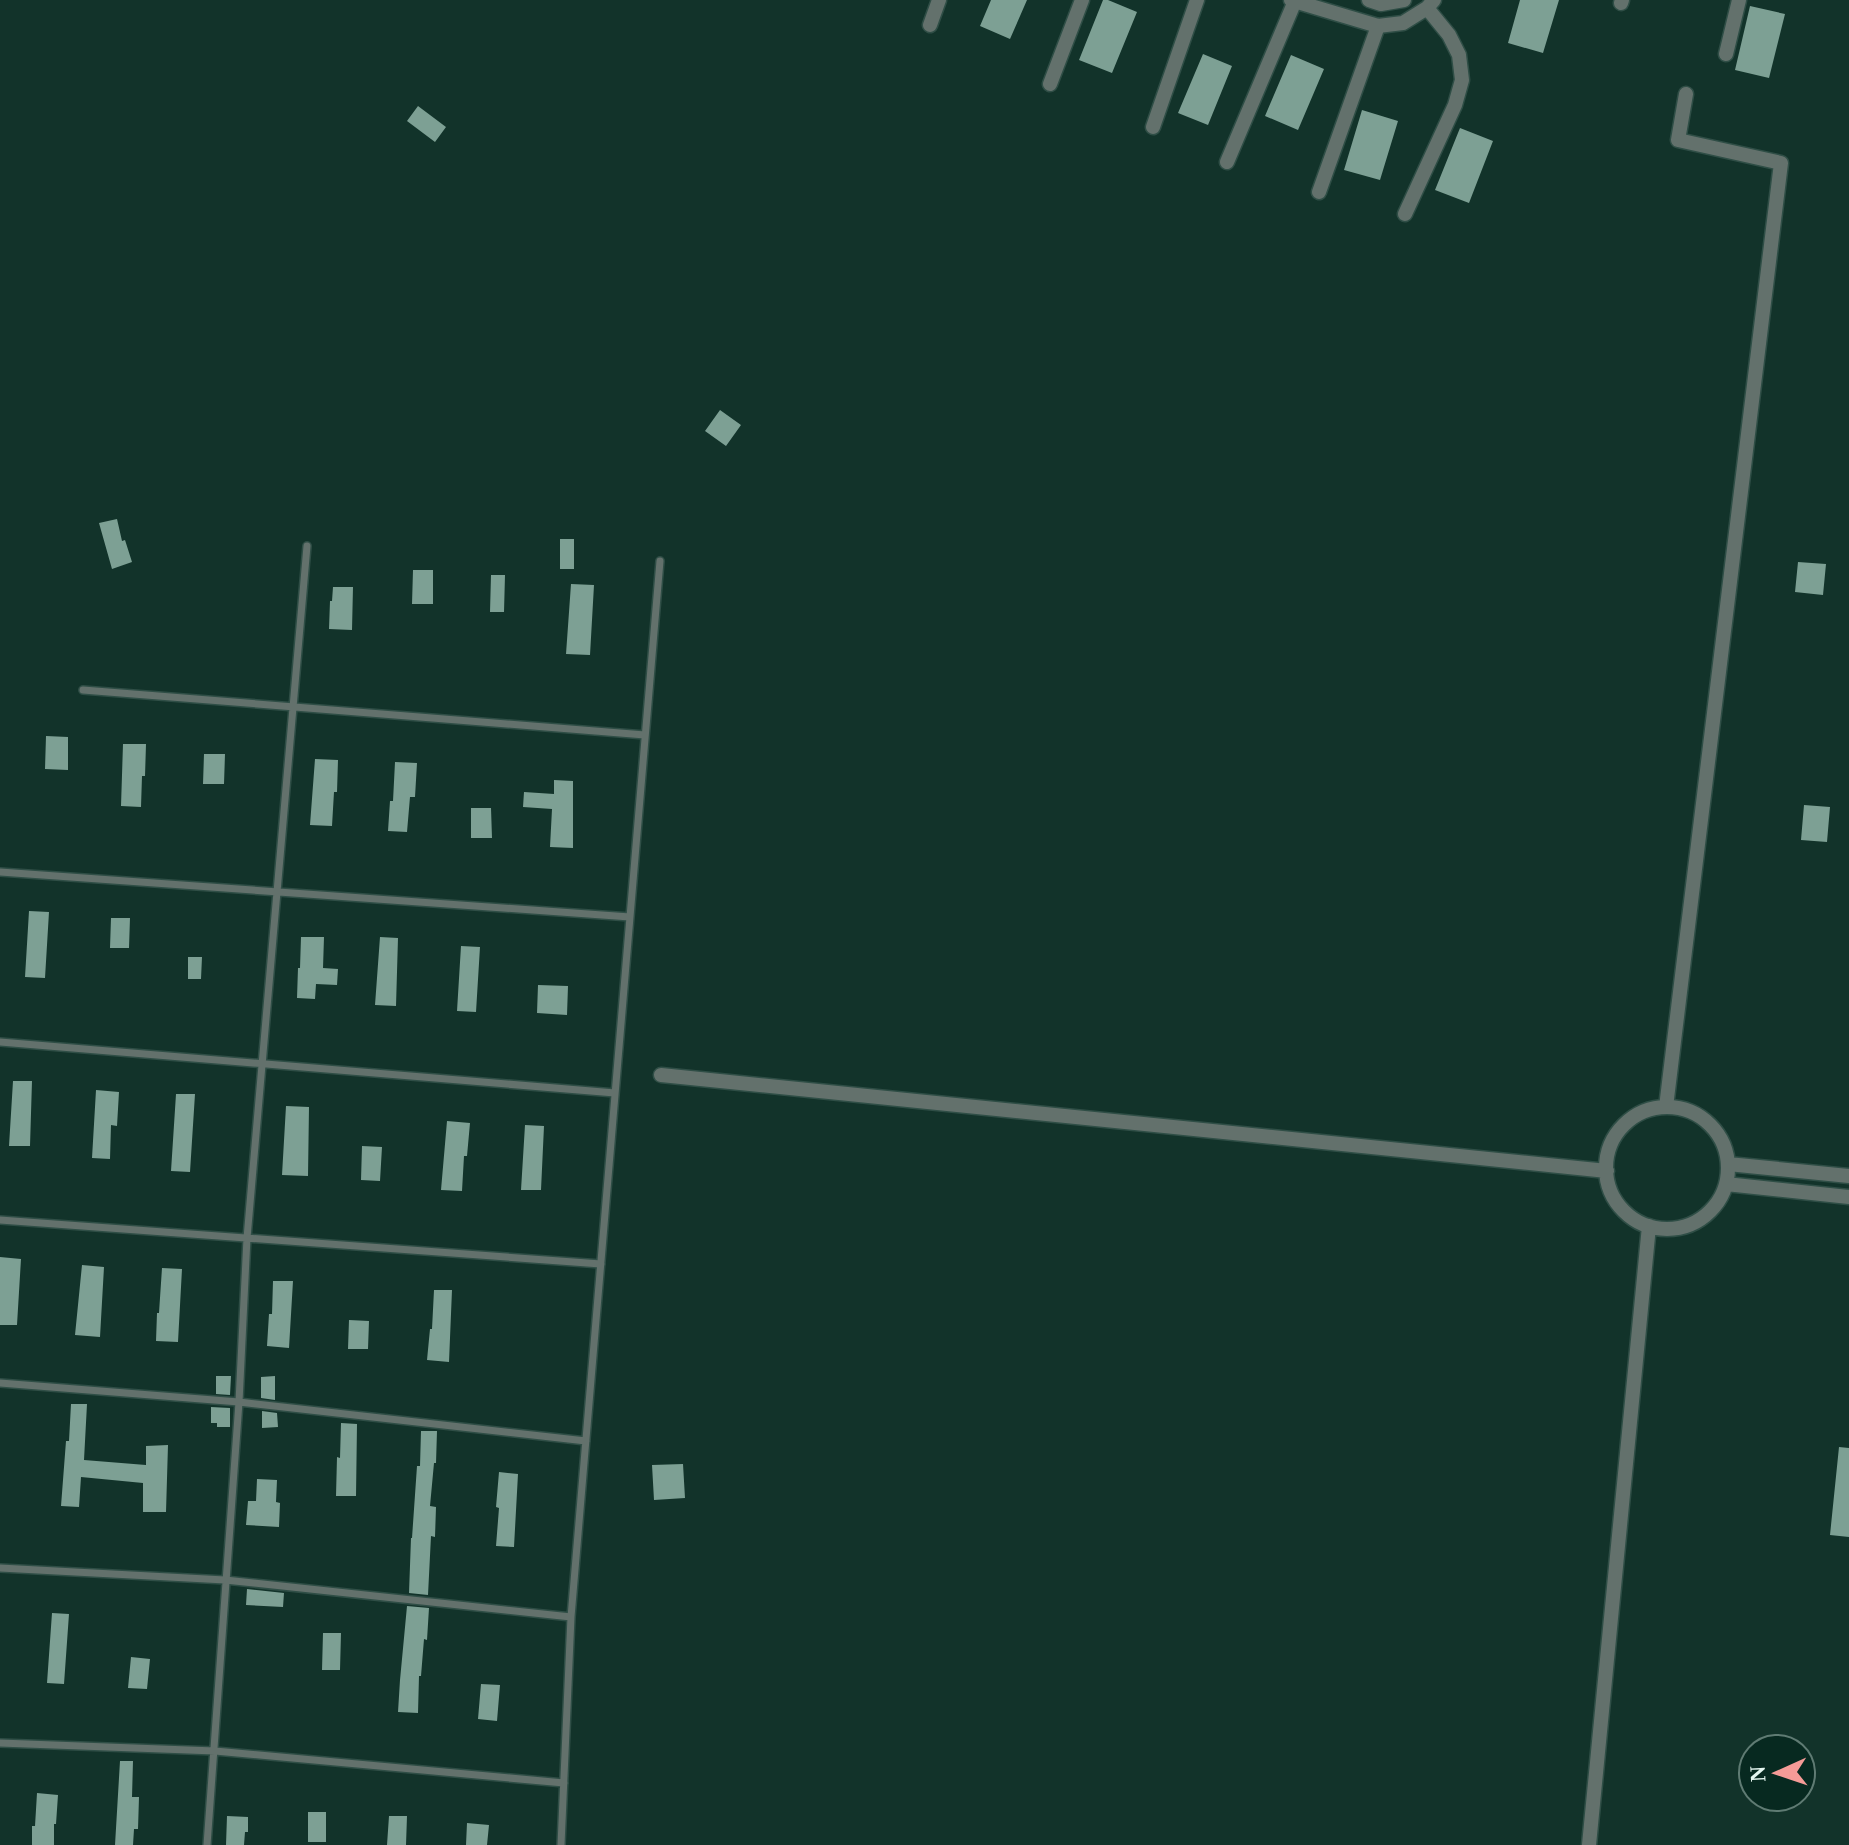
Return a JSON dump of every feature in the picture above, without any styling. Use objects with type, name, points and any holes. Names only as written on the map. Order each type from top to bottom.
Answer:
[{"type":"street","points":[[930,25],[939,0]]},
{"type":"street","points":[[1050,84],[1082,0]]},
{"type":"street","points":[[1153,127],[1197,0]]},
{"type":"street","points":[[1369,0],[1381,4],[1404,0]]},
{"type":"street","points":[[1726,54],[1739,0]]},
{"type":"street","points":[[1227,162],[1293,1],[1378,26],[1403,23],[1430,4],[1459,55],[1462,80],[1455,105],[1405,214]]},
{"type":"street","points":[[1319,192],[1378,26]]},
{"type":"street","points":[[1666,1107],[1781,163],[1678,140],[1686,94]]},
{"type":"street","points":[[661,1075],[1607,1171]]},
{"type":"street","points":[[1666,1107],[1682,1109],[1701,1118],[1715,1132],[1725,1150],[1728,1164],[1726,1184],[1713,1207],[1698,1220],[1679,1228],[1649,1226],[1624,1212],[1606,1178],[1607,1158],[1613,1139],[1626,1123],[1643,1112],[1666,1107]]},
{"type":"street","points":[[1728,1164],[1849,1176]]},
{"type":"street","points":[[1812,1193],[1814,1173]]},
{"type":"street","points":[[1726,1184],[1849,1197]]},
{"type":"street","points":[[1589,1845],[1649,1226]]},
{"type":"lane","points":[[207,1845],[239,1402],[247,1238],[307,546]]},
{"type":"lane","points":[[561,1845],[571,1617],[660,561]]},
{"type":"lane","points":[[83,690],[645,735]]},
{"type":"lane","points":[[0,872],[630,917]]},
{"type":"lane","points":[[0,1042],[615,1093]]},
{"type":"lane","points":[[0,1220],[601,1264]]},
{"type":"lane","points":[[0,1383],[239,1402],[586,1441]]},
{"type":"lane","points":[[0,1568],[225,1580],[571,1617]]},
{"type":"lane","points":[[0,1743],[215,1751],[564,1783]]},
{"type":"building","points":[[991,0],[1027,0],[1010,39],[980,26]]},
{"type":"building","points":[[1103,0],[1137,12],[1112,73],[1079,60]]},
{"type":"building","points":[[1520,0],[1559,0],[1543,53],[1508,43]]},
{"type":"building","points":[[1750,6],[1785,14],[1769,78],[1735,70]]},
{"type":"building","points":[[1203,54],[1232,66],[1208,125],[1178,113]]},
{"type":"building","points":[[1291,55],[1324,69],[1298,130],[1265,116]]},
{"type":"building","points":[[418,106],[446,127],[435,142],[407,121]]},
{"type":"building","points":[[1362,110],[1398,121],[1380,180],[1344,170]]},
{"type":"building","points":[[1460,128],[1493,141],[1469,203],[1435,190]]},
{"type":"building","points":[[720,410],[741,425],[726,446],[705,431]]},
{"type":"building","points":[[117,519],[122,541],[125,540],[132,562],[112,569],[99,523]]},
{"type":"building","points":[[560,539],[574,539],[574,569],[560,569]]},
{"type":"building","points":[[1798,562],[1826,564],[1823,595],[1795,592]]},
{"type":"building","points":[[413,570],[433,570],[433,604],[412,604]]},
{"type":"building","points":[[491,575],[505,575],[504,612],[490,612]]},
{"type":"building","points":[[571,584],[594,585],[590,655],[566,654]]},
{"type":"building","points":[[333,587],[353,587],[352,630],[329,629]]},
{"type":"building","points":[[46,736],[68,737],[68,770],[45,769]]},
{"type":"building","points":[[123,744],[146,744],[141,807],[121,806]]},
{"type":"building","points":[[204,754],[225,754],[224,784],[203,784]]},
{"type":"building","points":[[315,759],[338,760],[332,826],[310,825]]},
{"type":"building","points":[[395,762],[417,763],[415,797],[410,797],[407,832],[388,831]]},
{"type":"building","points":[[554,780],[573,781],[573,848],[550,847],[552,809],[523,807],[524,792],[554,794]]},
{"type":"building","points":[[1804,805],[1830,807],[1827,842],[1801,840]]},
{"type":"building","points":[[471,808],[491,808],[492,838],[471,838]]},
{"type":"building","points":[[29,911],[49,912],[45,978],[25,977]]},
{"type":"building","points":[[111,918],[130,918],[129,948],[110,948]]},
{"type":"building","points":[[301,937],[324,937],[323,968],[338,969],[337,985],[316,984],[315,999],[297,998]]},
{"type":"building","points":[[380,937],[398,938],[396,1006],[375,1005]]},
{"type":"building","points":[[461,946],[480,947],[476,1012],[457,1011]]},
{"type":"building","points":[[188,957],[202,957],[201,979],[188,979]]},
{"type":"building","points":[[538,985],[568,986],[567,1015],[537,1013]]},
{"type":"building","points":[[13,1081],[32,1081],[30,1146],[9,1146]]},
{"type":"building","points":[[96,1090],[119,1092],[117,1126],[111,1125],[110,1159],[92,1158]]},
{"type":"building","points":[[176,1094],[195,1094],[190,1172],[171,1171]]},
{"type":"building","points":[[286,1106],[309,1107],[308,1176],[282,1175]]},
{"type":"building","points":[[447,1121],[470,1123],[462,1191],[441,1190]]},
{"type":"building","points":[[525,1125],[544,1126],[541,1190],[521,1190]]},
{"type":"building","points":[[362,1146],[382,1147],[380,1181],[361,1180]]},
{"type":"building","points":[[0,1257],[21,1259],[17,1325],[0,1325]]},
{"type":"building","points":[[82,1265],[104,1267],[100,1337],[75,1335]]},
{"type":"building","points":[[162,1268],[182,1269],[178,1342],[156,1341]]},
{"type":"building","points":[[273,1281],[293,1281],[289,1348],[267,1346]]},
{"type":"building","points":[[434,1290],[452,1290],[449,1362],[427,1360]]},
{"type":"building","points":[[349,1320],[369,1321],[368,1349],[348,1349]]},
{"type":"building","points":[[216,1376],[231,1376],[230,1395],[216,1394]]},
{"type":"building","points":[[275,1376],[275,1400],[261,1398],[261,1377]]},
{"type":"building","points":[[71,1404],[87,1404],[84,1460],[146,1465],[146,1446],[168,1445],[166,1512],[143,1512],[143,1483],[81,1477],[79,1507],[61,1506]]},
{"type":"building","points":[[211,1407],[230,1408],[230,1427],[217,1427],[217,1423],[211,1423]]},
{"type":"building","points":[[262,1411],[277,1413],[278,1427],[262,1428]]},
{"type":"building","points":[[341,1423],[357,1424],[356,1496],[336,1496]]},
{"type":"building","points":[[421,1431],[437,1431],[430,1506],[436,1507],[435,1537],[431,1536],[428,1595],[409,1593]]},
{"type":"building","points":[[1839,1447],[1849,1448],[1849,1537],[1830,1535]]},
{"type":"building","points":[[683,1464],[685,1498],[654,1500],[652,1465]]},
{"type":"building","points":[[499,1472],[518,1474],[514,1547],[496,1546]]},
{"type":"building","points":[[257,1479],[277,1480],[279,1527],[246,1525],[248,1501],[256,1501]]},
{"type":"building","points":[[247,1589],[284,1593],[283,1607],[246,1605]]},
{"type":"building","points":[[407,1606],[429,1608],[427,1640],[424,1639],[419,1676],[418,1713],[398,1712]]},
{"type":"building","points":[[52,1613],[69,1614],[64,1684],[47,1683]]},
{"type":"building","points":[[323,1633],[341,1633],[340,1670],[322,1670]]},
{"type":"building","points":[[131,1657],[150,1659],[147,1689],[128,1688]]},
{"type":"building","points":[[481,1684],[500,1685],[497,1721],[478,1719]]},
{"type":"building","points":[[120,1761],[133,1761],[132,1797],[139,1797],[138,1829],[134,1829],[133,1845],[115,1845]]},
{"type":"building","points":[[37,1793],[58,1795],[54,1845],[32,1845]]},
{"type":"building","points":[[308,1812],[326,1812],[326,1842],[308,1842]]},
{"type":"building","points":[[227,1816],[248,1817],[244,1845],[226,1845]]},
{"type":"building","points":[[389,1816],[407,1816],[406,1845],[387,1845]]},
{"type":"building","points":[[467,1823],[489,1825],[487,1845],[466,1845]]}]
